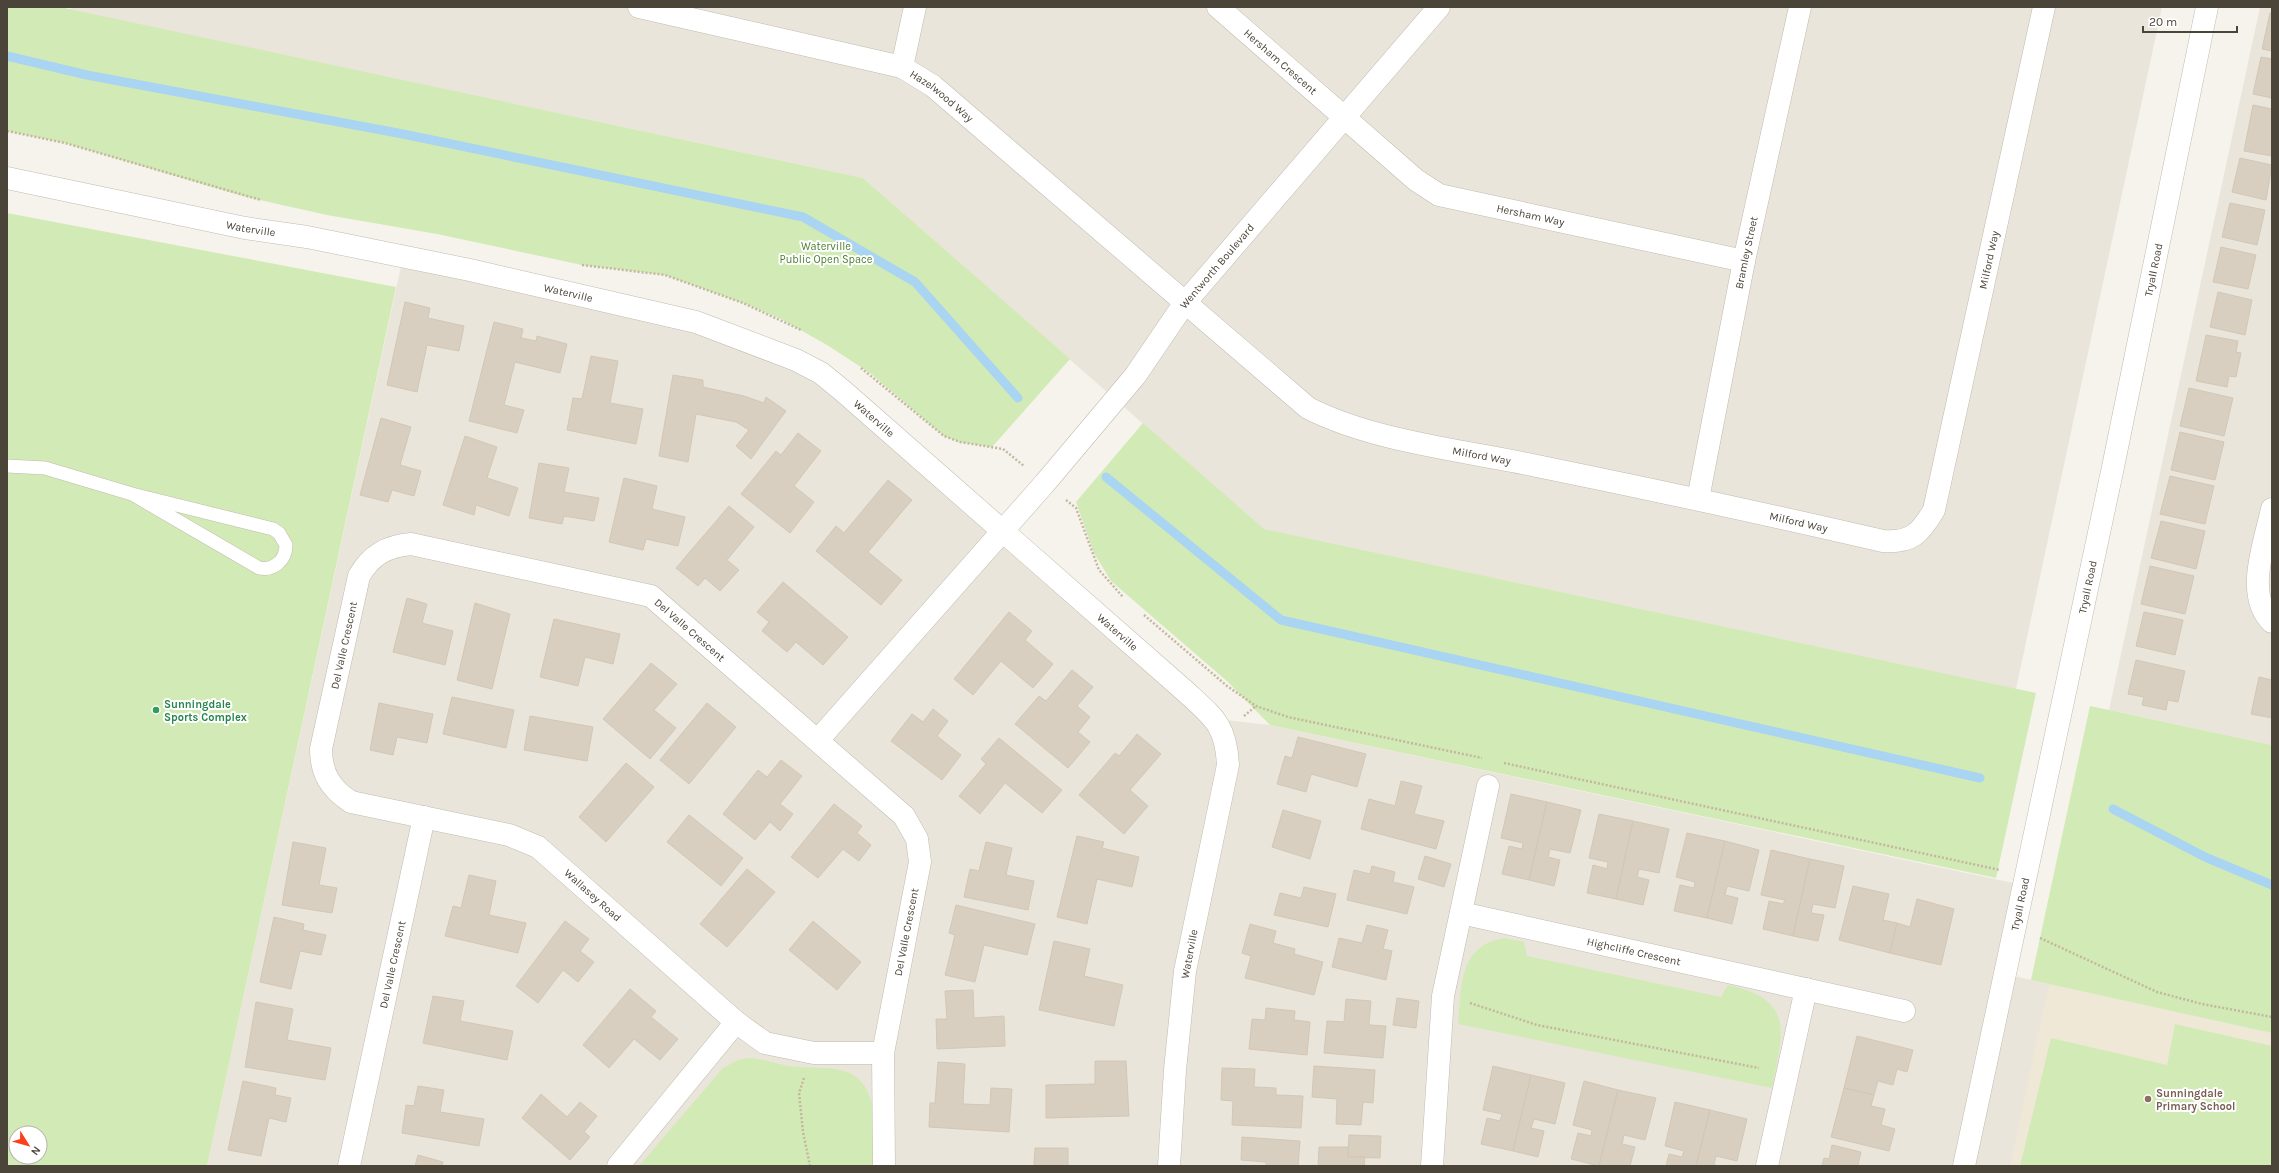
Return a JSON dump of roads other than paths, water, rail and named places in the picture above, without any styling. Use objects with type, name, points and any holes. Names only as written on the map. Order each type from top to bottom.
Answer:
[{"type":"street","name":"Hazelwood Way","points":[[639,7],[673,10],[902,68],[933,86],[1184,304]]},
{"type":"street","points":[[902,68],[915,7]]},
{"type":"street","name":"Hersham Crescent","points":[[1218,7],[1342,117]]},
{"type":"street","name":"Wentworth Boulevard","points":[[1003,530],[1134,376],[1184,304],[1342,117],[1438,7]]},
{"type":"street","name":"Bramley Street","points":[[1698,499],[1744,261],[1800,7]]},
{"type":"street","name":"Milford Way","points":[[1184,304],[1308,408],[1331,420],[1384,435],[1698,499],[1883,541],[1900,542],[1916,534],[1926,524],[1934,510],[2044,7]]},
{"type":"street","name":"Tryall Road","points":[[1964,1166],[2115,460],[2208,7]]},
{"type":"street","name":"Hersham Way","points":[[1342,117],[1416,180],[1439,195],[1744,261]]},
{"type":"street","name":"Waterville","points":[[7,178],[245,228],[307,237],[470,270],[696,322],[796,360],[821,374],[1003,530],[1216,719],[1227,746],[1228,765],[1185,971],[1175,1070],[1169,1166]]},
{"type":"street","points":[[2271,621],[2261,606],[2257,580],[2272,510]]},
{"type":"street","points":[[818,740],[1003,530]]},
{"type":"street","name":"Del Valle Crescent","points":[[349,1166],[424,817],[351,802],[339,794],[329,783],[321,761],[321,749],[360,576],[374,557],[397,545],[411,544],[651,596],[904,816],[917,839],[920,862],[883,1053],[884,1166]]},
{"type":"street","points":[[1432,1166],[1443,996],[1488,786]]},
{"type":"street","name":"Wallasey Road","points":[[424,817],[509,835],[538,847],[736,1022],[765,1043],[814,1053],[883,1053]]},
{"type":"street","name":"Highcliffe Crescent","points":[[1461,913],[1904,1011]]},
{"type":"street","points":[[1767,1166],[1806,989]]},
{"type":"street","points":[[618,1166],[736,1022]]},
{"type":"lane","points":[[7,466],[45,468],[132,494],[273,529],[286,545],[284,555],[276,566],[265,569],[259,568],[132,494]]},
{"type":"waterway","points":[[7,56],[87,75],[403,134],[803,217],[915,282],[1018,398]]},
{"type":"waterway","points":[[1106,477],[1281,620],[1980,778]]},
{"type":"waterway","points":[[2113,809],[2205,857],[2272,885]]},
{"type":"place","name":"Sunningdale Sports Complex","points":[[156,710]]},
{"type":"place","name":"Sunningdale Primary School","points":[[2148,1099]]},
{"type":"park label","name":"Waterville Public Open Space","points":[[826,252]]}]
